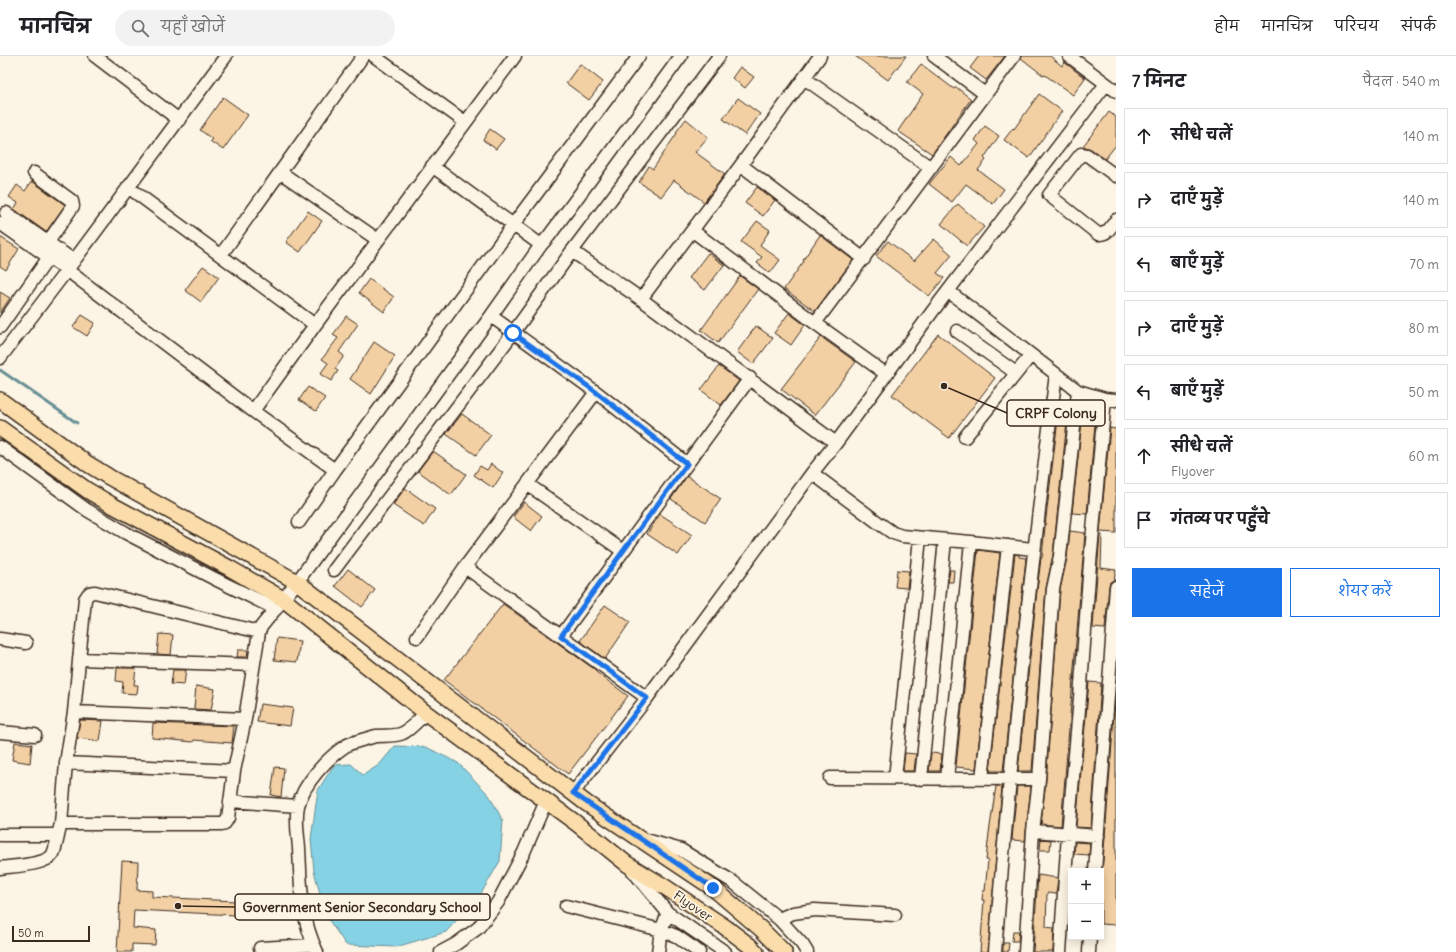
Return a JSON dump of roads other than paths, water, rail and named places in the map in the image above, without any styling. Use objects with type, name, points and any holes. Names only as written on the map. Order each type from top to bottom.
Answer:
[{"type":"main road","name":"Flyover","points":[[0,400],[88,464],[109,477],[297,582],[586,803],[713,888],[761,929],[784,952]]},
{"type":"main road","name":"Flyover","points":[[0,428],[50,465],[100,498],[232,569],[576,823],[628,864],[725,927],[756,952]]},
{"type":"main road","points":[[576,823],[586,803]]},
{"type":"street","points":[[95,56],[179,120]]},
{"type":"street","points":[[0,358],[226,56]]},
{"type":"street","points":[[221,255],[363,56]]},
{"type":"street","points":[[374,56],[465,122]]},
{"type":"street","points":[[253,412],[432,166],[515,56]]},
{"type":"street","points":[[299,522],[513,225],[639,56]]},
{"type":"street","points":[[0,835],[59,829],[222,824],[227,821],[234,771],[245,719],[253,665],[261,627],[297,582],[541,245],[681,56]]},
{"type":"street","points":[[334,570],[719,56]]},
{"type":"street","points":[[641,299],[741,166],[820,56]]},
{"type":"street","points":[[934,56],[985,94]]},
{"type":"street","points":[[815,323],[1014,56]]},
{"type":"street","points":[[573,793],[647,698],[948,291],[1032,182],[1111,87],[1069,56]]},
{"type":"street","points":[[804,78],[930,168]]},
{"type":"street","points":[[1049,195],[1081,154],[1087,155],[1116,176]]},
{"type":"street","points":[[432,166],[541,245]]},
{"type":"street","points":[[741,166],[864,259]]},
{"type":"street","points":[[280,172],[378,240]]},
{"type":"street","points":[[34,174],[72,202],[73,206],[48,242]]},
{"type":"street","points":[[1032,182],[1098,234],[1103,235],[1107,232],[1116,220]]},
{"type":"street","points":[[128,187],[315,325]]},
{"type":"street","points":[[3,218],[48,242],[71,265],[253,412],[335,470]]},
{"type":"street","points":[[3,218],[49,257],[71,265]]},
{"type":"street","points":[[692,231],[886,374]]},
{"type":"street","points":[[572,252],[641,299],[750,378],[836,443]]},
{"type":"street","points":[[0,328],[49,257]]},
{"type":"street","points":[[948,291],[1078,391],[1111,400],[1090,563],[1060,952]]},
{"type":"street","points":[[491,316],[596,392],[687,464]]},
{"type":"street","points":[[957,331],[1016,373]]},
{"type":"street","points":[[965,436],[1031,355]]},
{"type":"street","points":[[995,952],[1010,779],[1033,550],[1056,374]]},
{"type":"street","points":[[561,636],[750,378]]},
{"type":"street","points":[[1025,952],[1033,831],[1039,779],[1053,589],[1060,556],[1078,391]]},
{"type":"street","points":[[416,637],[465,567],[596,392]]},
{"type":"street","points":[[0,447],[81,506],[100,518],[215,579],[280,604]]},
{"type":"street","points":[[812,473],[893,533],[902,536],[971,542],[1033,550]]},
{"type":"street","points":[[527,484],[623,551]]},
{"type":"street","points":[[895,778],[920,538]]},
{"type":"street","points":[[921,779],[946,540]]},
{"type":"street","points":[[948,779],[971,542]]},
{"type":"street","points":[[982,779],[1008,546]]},
{"type":"street","points":[[465,567],[647,698]]},
{"type":"street","points":[[1095,868],[1116,587]]},
{"type":"street","points":[[0,868],[42,862],[49,859],[53,853],[59,829],[66,763],[74,712],[85,599],[90,592],[259,632]]},
{"type":"street","points":[[0,639],[26,643]]},
{"type":"street","points":[[80,659],[253,665]]},
{"type":"street","points":[[74,712],[245,719]]},
{"type":"street","points":[[260,948],[315,948],[302,908],[298,829],[298,806],[303,792],[312,777],[328,760],[348,745],[376,736],[391,736],[404,733],[426,713]]},
{"type":"street","points":[[0,732],[34,735]]},
{"type":"street","points":[[66,763],[234,771]]},
{"type":"street","points":[[830,778],[1039,779]]},
{"type":"street","points":[[230,801],[298,806]]},
{"type":"street","points":[[440,952],[456,944],[478,928],[498,902],[524,852],[546,801]]},
{"type":"street","points":[[1033,831],[1098,836]]},
{"type":"street","points":[[638,837],[680,850],[733,882],[779,919],[802,944],[807,952]]},
{"type":"street","points":[[628,864],[668,913],[725,952]]},
{"type":"street","points":[[566,906],[661,930],[676,936],[698,952]]},
{"type":"street","points":[[779,919],[793,913],[815,910],[895,915]]},
{"type":"street","points":[[658,952],[661,930],[668,913]]},
{"type":"street","points":[[1089,952],[1090,940]]},
{"type":"water","points":[[395,746],[426,747],[458,763],[489,795],[503,821],[500,861],[482,892],[446,932],[396,947],[346,945],[326,916],[314,871],[311,839],[318,790],[334,765],[351,764],[363,775],[379,765]]},
{"type":"waterway","points":[[0,370],[77,423]]},
{"type":"place","name":"CRPF Colony","points":[[944,386]]},
{"type":"place","name":"Government Senior Secondary School","points":[[178,906]]}]
